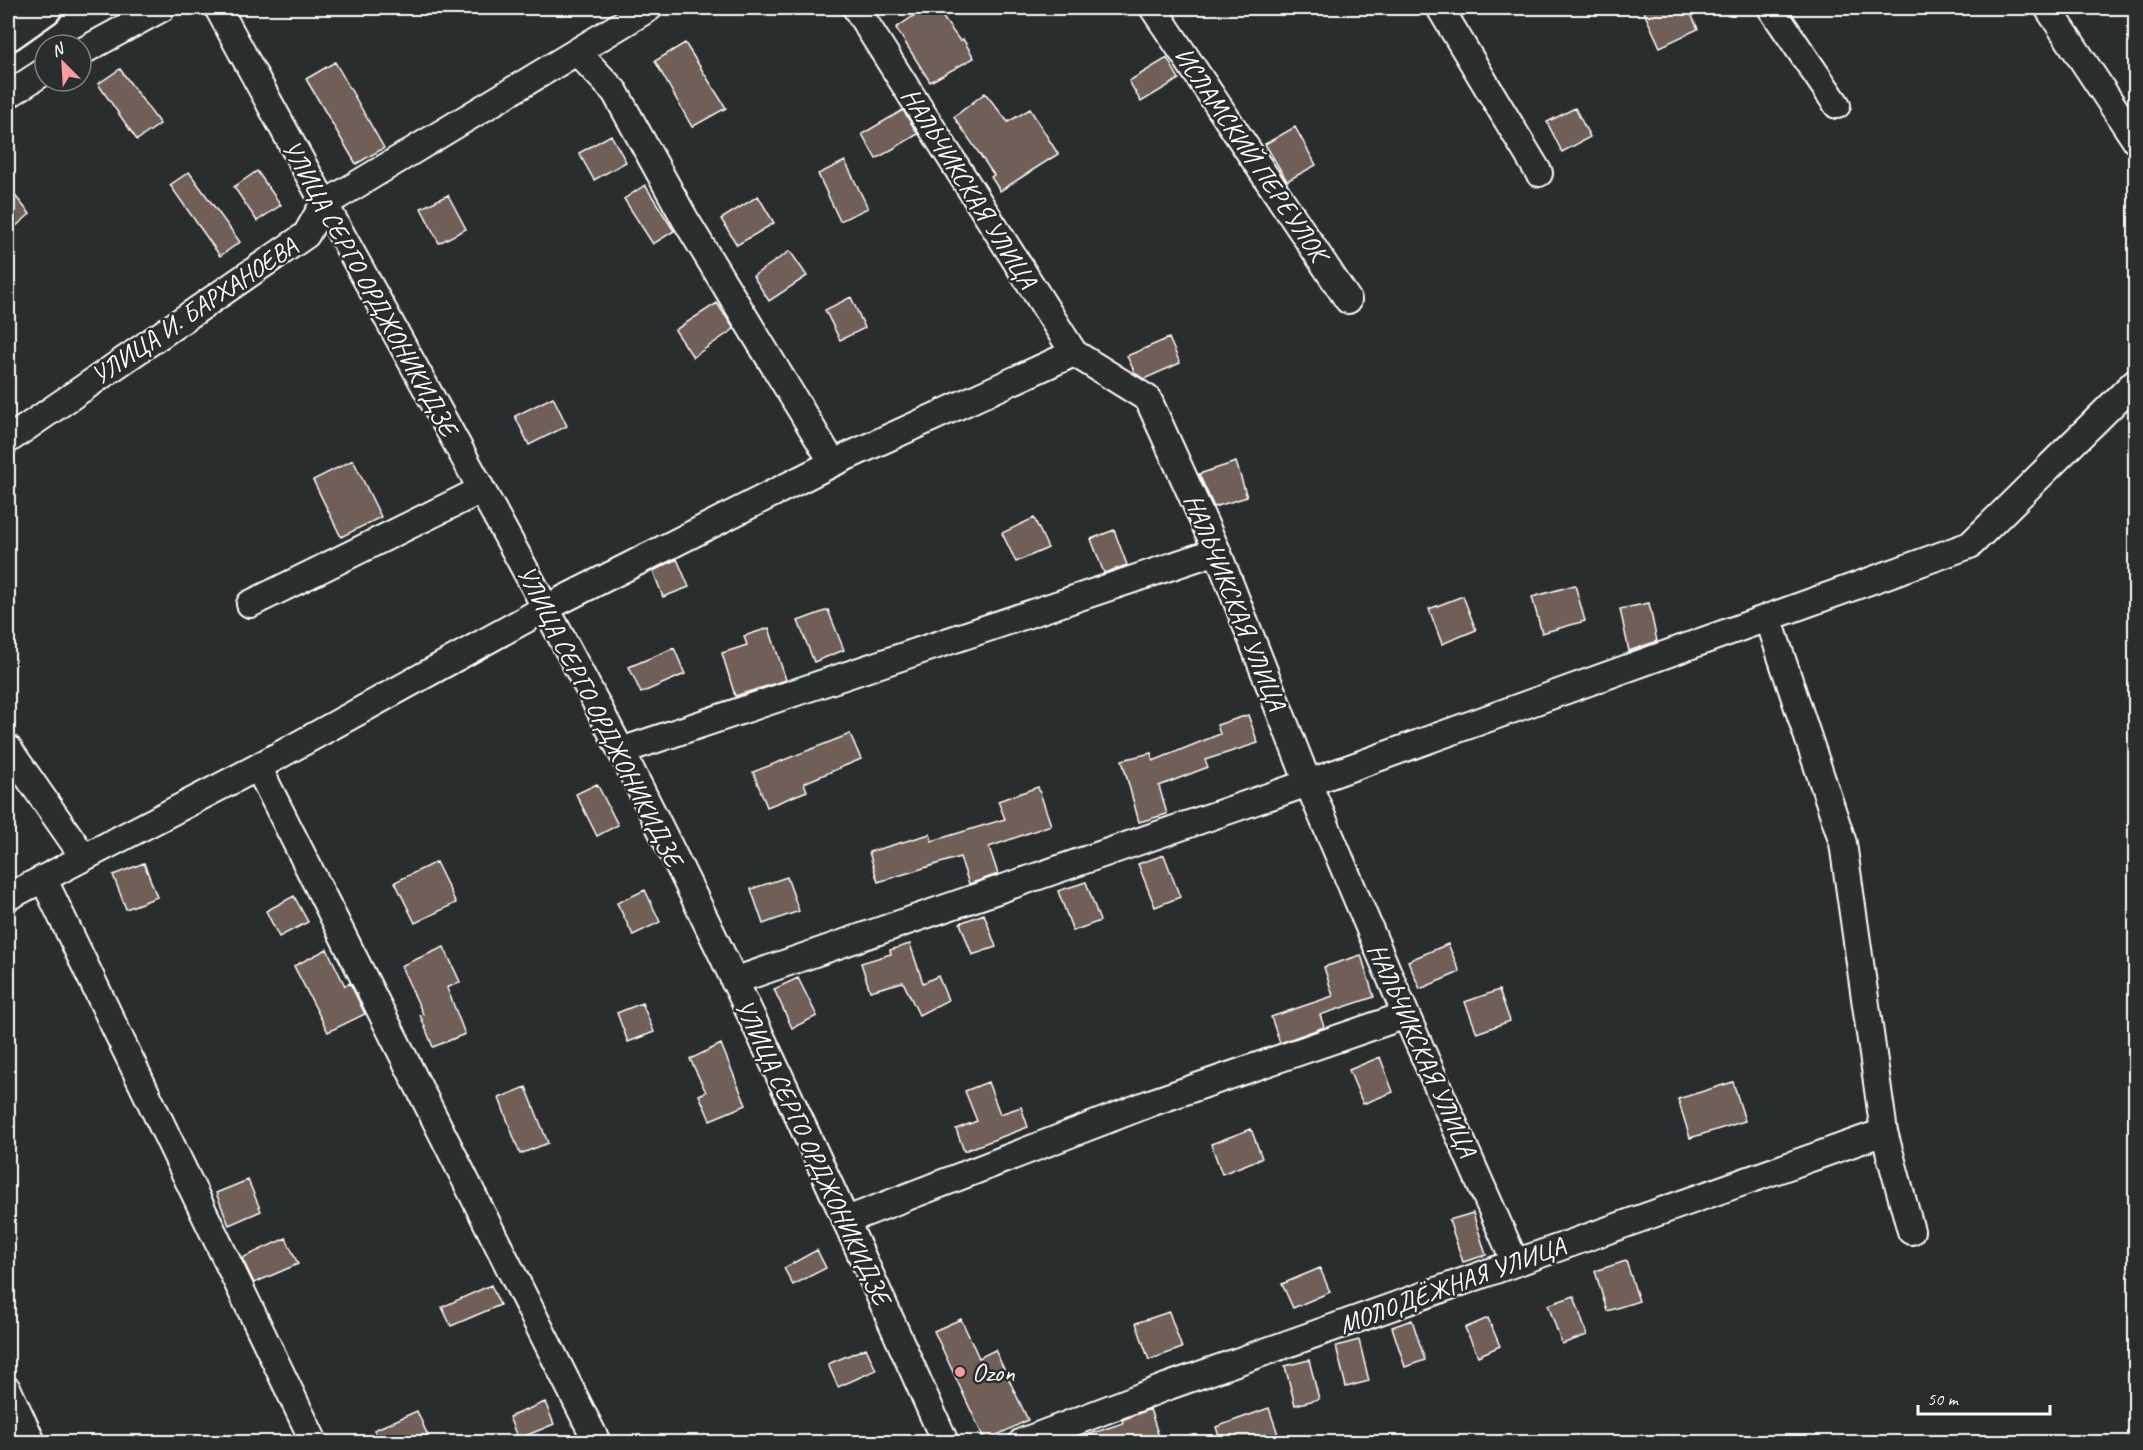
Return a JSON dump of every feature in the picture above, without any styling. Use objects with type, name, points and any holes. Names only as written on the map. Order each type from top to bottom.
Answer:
[{"type":"highway","points":[[8,34],[45,8]]},
{"type":"street","points":[[8,39],[59,8]]},
{"type":"street","points":[[93,45],[162,8]]},
{"type":"street","name":"УЛИЦА СЕРГО ОРДЖОНИКИДЗЕ","points":[[218,8],[323,205],[546,608],[621,751],[734,981],[847,1220],[945,1443]]},
{"type":"street","name":"УЛИЦА И. БАРХАНОЕВА","points":[[8,440],[306,234],[323,205],[649,8]]},
{"type":"street","name":"НАЛЬЧИКСКАЯ УЛИЦА","points":[[856,8],[1074,353],[1148,399],[1217,551],[1308,783],[1406,1015],[1515,1262]]},
{"type":"street","name":"ИСЛАМСКИЙ ПЕРЕУЛОК","points":[[1153,8],[1348,300]]},
{"type":"street","points":[[1440,8],[1539,173]]},
{"type":"street","points":[[1771,8],[1836,105]]},
{"type":"street","points":[[2048,8],[2136,141]]},
{"type":"street","points":[[578,52],[615,92],[685,219],[832,463]]},
{"type":"street","points":[[8,96],[33,79]]},
{"type":"street","points":[[8,897],[258,767],[546,608],[832,463],[1074,353]]},
{"type":"street","points":[[734,981],[1308,783],[1970,545],[2136,381]]},
{"type":"street","points":[[250,604],[481,490]]},
{"type":"street","points":[[621,751],[1217,551]]},
{"type":"street","points":[[1768,617],[1843,843],[1884,1132],[1911,1231]]},
{"type":"street","points":[[8,748],[83,856]]},
{"type":"street","points":[[258,767],[597,1443]]},
{"type":"street","points":[[44,880],[314,1443]]},
{"type":"street","points":[[847,1220],[1153,1102],[1406,1015]]},
{"type":"street","name":"МОЛОДЁЖНАЯ УЛИЦА","points":[[1022,1443],[1166,1388],[1515,1262],[1884,1132]]},
{"type":"street","points":[[8,1390],[32,1443]]},
{"type":"building","points":[[925,8],[936,8],[960,41],[963,39],[974,58],[930,82],[896,28]]},
{"type":"building","points":[[1642,8],[1688,8],[1698,29],[1660,47]]},
{"type":"building","points":[[685,43],[726,108],[692,127],[655,61]]},
{"type":"building","points":[[1167,58],[1179,79],[1141,102],[1129,81]]},
{"type":"building","points":[[335,62],[384,148],[356,164],[306,79]]},
{"type":"building","points":[[120,69],[160,124],[137,140],[98,84]]},
{"type":"building","points":[[985,93],[1008,122],[1030,109],[1058,154],[1000,191],[991,177],[994,175],[954,117]]},
{"type":"building","points":[[1575,108],[1590,137],[1562,152],[1547,122]]},
{"type":"building","points":[[903,110],[918,134],[876,159],[862,134]]},
{"type":"building","points":[[1295,127],[1316,165],[1287,181],[1265,144]]},
{"type":"building","points":[[611,135],[626,162],[594,180],[579,153]]},
{"type":"building","points":[[845,161],[868,208],[840,221],[818,174]]},
{"type":"building","points":[[257,171],[281,205],[257,221],[234,187]]},
{"type":"building","points":[[189,172],[240,242],[220,256],[170,185]]},
{"type":"building","points":[[645,185],[674,231],[653,244],[624,199]]},
{"type":"building","points":[[8,187],[30,214],[8,233]]},
{"type":"building","points":[[448,195],[466,229],[439,243],[421,208]]},
{"type":"building","points":[[758,196],[774,223],[737,245],[721,219]]},
{"type":"building","points":[[790,251],[807,276],[769,301],[753,276]]},
{"type":"building","points":[[851,297],[865,328],[840,340],[825,310]]},
{"type":"building","points":[[717,303],[734,329],[693,357],[675,330]]},
{"type":"building","points":[[1169,338],[1180,363],[1144,379],[1135,373],[1127,356]]},
{"type":"building","points":[[553,397],[567,426],[529,445],[515,416]]},
{"type":"building","points":[[353,460],[381,517],[341,537],[313,480]]},
{"type":"building","points":[[1236,462],[1247,497],[1214,507],[1199,474]]},
{"type":"building","points":[[1034,518],[1048,548],[1016,562],[1002,533]]},
{"type":"building","points":[[1114,530],[1127,565],[1104,573],[1091,539]]},
{"type":"building","points":[[677,559],[689,587],[663,597],[653,571]]},
{"type":"building","points":[[1575,585],[1585,621],[1542,633],[1532,597]]},
{"type":"building","points":[[1463,596],[1476,630],[1442,644],[1429,609]]},
{"type":"building","points":[[1649,603],[1657,641],[1629,651],[1620,609]]},
{"type":"building","points":[[828,610],[844,650],[814,662],[798,621]]},
{"type":"building","points":[[769,628],[786,680],[735,696],[722,653],[747,645],[744,636]]},
{"type":"building","points":[[674,648],[685,674],[641,693],[629,667]]},
{"type":"building","points":[[1248,715],[1258,743],[1205,760],[1208,767],[1159,786],[1167,814],[1139,822],[1122,760],[1151,753],[1153,761],[1220,734],[1217,725]]},
{"type":"building","points":[[850,734],[861,759],[804,783],[807,791],[767,807],[753,772]]},
{"type":"building","points":[[597,784],[618,825],[597,836],[576,794]]},
{"type":"building","points":[[1038,787],[1051,825],[989,847],[998,874],[969,884],[960,857],[878,882],[869,852],[930,834],[932,841],[1005,819],[998,801]]},
{"type":"building","points":[[1164,855],[1180,897],[1155,907],[1138,864]]},
{"type":"building","points":[[436,862],[456,903],[415,923],[395,882]]},
{"type":"building","points":[[144,863],[157,897],[126,909],[113,875]]},
{"type":"building","points":[[787,877],[799,911],[763,924],[751,889]]},
{"type":"building","points":[[1086,882],[1100,921],[1073,931],[1058,891]]},
{"type":"building","points":[[645,890],[660,922],[633,935],[617,903]]},
{"type":"building","points":[[294,896],[308,922],[279,937],[266,911]]},
{"type":"building","points":[[984,914],[996,947],[972,955],[960,923]]},
{"type":"building","points":[[910,944],[923,983],[938,976],[948,1000],[919,1015],[903,982],[870,991],[861,963],[891,954],[890,950]]},
{"type":"building","points":[[1448,944],[1460,972],[1420,989],[1408,961]]},
{"type":"building","points":[[444,947],[460,982],[447,988],[465,1034],[433,1047],[420,1015],[423,1014],[401,966]]},
{"type":"building","points":[[327,949],[345,986],[350,983],[365,1014],[328,1032],[294,966]]},
{"type":"building","points":[[1361,955],[1374,997],[1320,1015],[1324,1027],[1280,1043],[1271,1017],[1333,996],[1324,967]]},
{"type":"building","points":[[798,978],[817,1016],[792,1028],[774,989]]},
{"type":"building","points":[[1499,990],[1510,1021],[1477,1033],[1465,1002]]},
{"type":"building","points":[[642,1003],[654,1032],[628,1042],[617,1013]]},
{"type":"building","points":[[721,1044],[746,1105],[710,1120],[699,1095],[706,1092],[690,1059]]},
{"type":"building","points":[[1380,1057],[1393,1092],[1363,1104],[1349,1070]]},
{"type":"building","points":[[988,1082],[1000,1114],[1021,1107],[1028,1127],[964,1151],[956,1129],[977,1121],[965,1091]]},
{"type":"building","points":[[1733,1082],[1745,1121],[1690,1138],[1678,1099]]},
{"type":"building","points":[[526,1087],[548,1143],[520,1154],[499,1098]]},
{"type":"building","points":[[1251,1129],[1262,1158],[1222,1174],[1211,1144]]},
{"type":"building","points":[[248,1180],[261,1211],[229,1225],[216,1193]]},
{"type":"building","points":[[1473,1213],[1486,1255],[1463,1262],[1449,1220]]},
{"type":"building","points":[[286,1238],[298,1264],[254,1283],[242,1258]]},
{"type":"building","points":[[817,1250],[826,1268],[793,1285],[784,1268]]},
{"type":"building","points":[[1626,1261],[1639,1301],[1607,1311],[1595,1271]]},
{"type":"building","points":[[1320,1268],[1330,1292],[1293,1308],[1282,1284]]},
{"type":"building","points":[[491,1285],[500,1305],[451,1326],[442,1307]]},
{"type":"building","points":[[1574,1296],[1587,1335],[1562,1344],[1548,1305]]},
{"type":"building","points":[[1169,1312],[1182,1348],[1149,1360],[1136,1323]]},
{"type":"building","points":[[1488,1318],[1500,1346],[1478,1356],[1465,1328]]},
{"type":"building","points":[[961,1319],[979,1358],[995,1350],[1028,1420],[985,1441],[934,1331]]},
{"type":"building","points":[[1412,1320],[1425,1360],[1405,1367],[1392,1327]]},
{"type":"building","points":[[1359,1340],[1369,1381],[1346,1387],[1336,1346]]},
{"type":"building","points":[[866,1348],[876,1370],[838,1387],[828,1364]]},
{"type":"building","points":[[1309,1360],[1319,1399],[1295,1405],[1285,1366]]},
{"type":"building","points":[[545,1402],[554,1424],[518,1439],[509,1417]]},
{"type":"building","points":[[1269,1408],[1281,1443],[1221,1443],[1216,1427]]},
{"type":"building","points":[[1150,1409],[1161,1443],[1073,1443],[1072,1440],[1123,1423],[1122,1420]]},
{"type":"building","points":[[417,1411],[431,1443],[380,1443],[374,1430]]},
{"type":"place","name":"Ozon","points":[[960,1372]]}]
